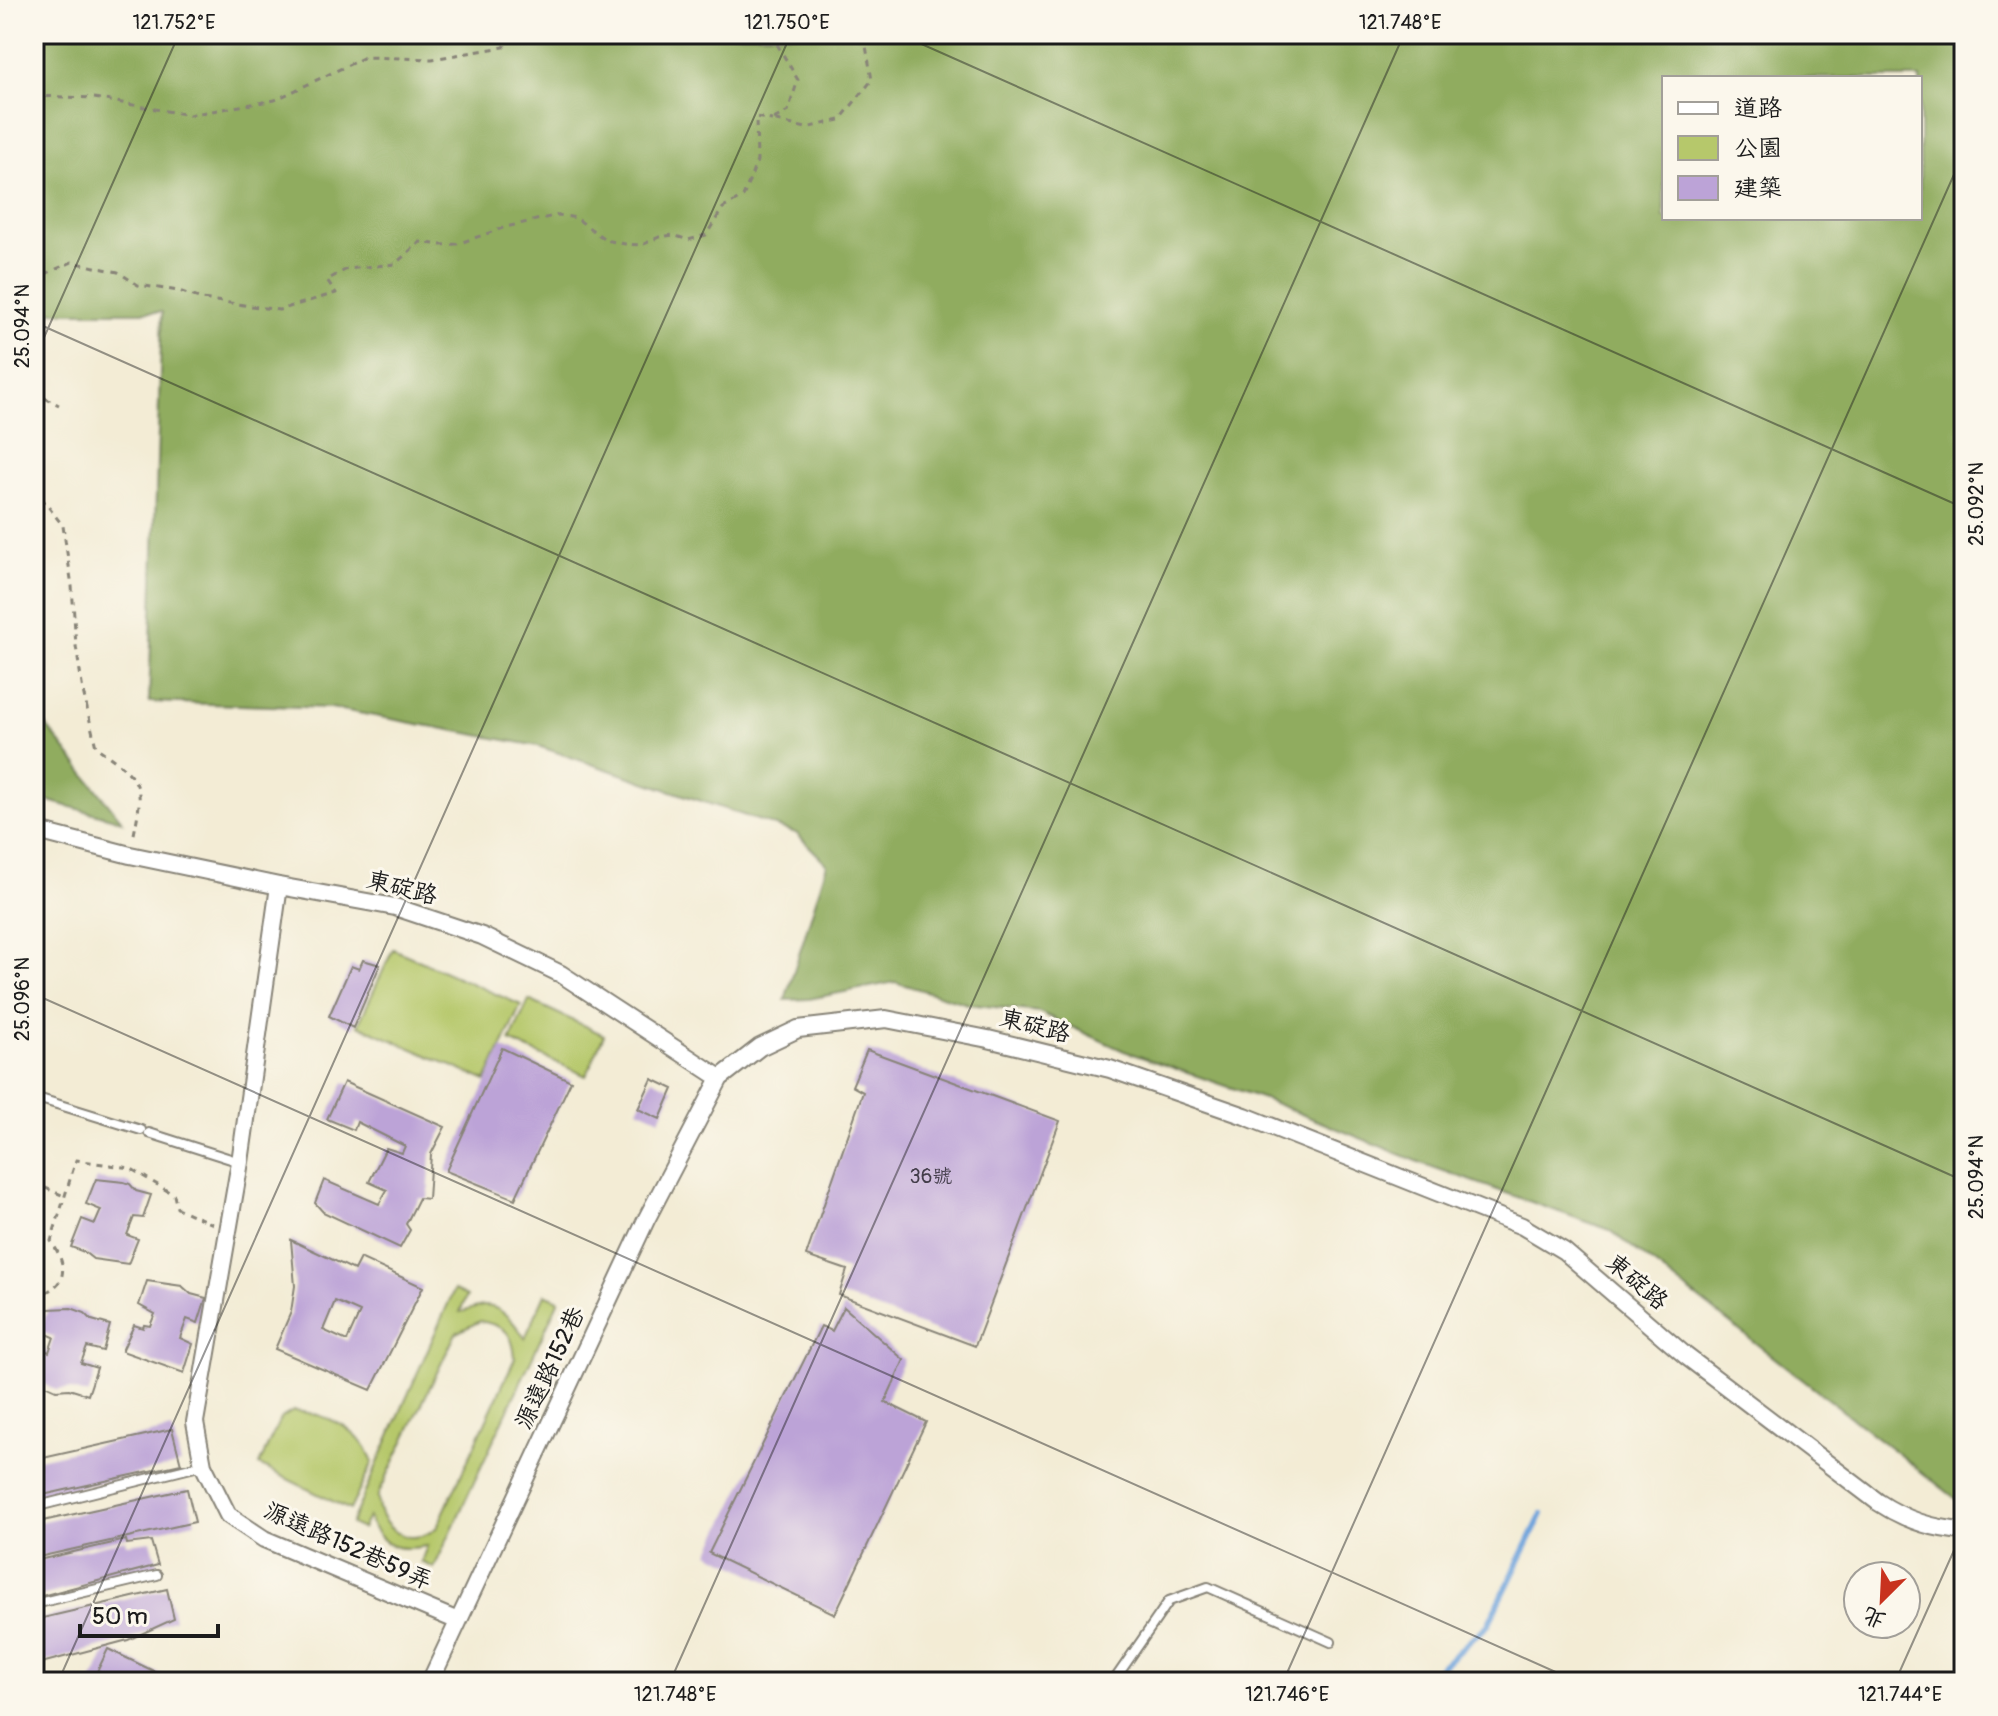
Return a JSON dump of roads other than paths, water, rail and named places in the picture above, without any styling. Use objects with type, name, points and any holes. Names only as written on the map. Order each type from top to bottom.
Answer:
[{"type":"street","name":"東碇路","points":[[34,830],[130,855],[395,907],[482,936],[561,974],[720,1078],[760,1047],[798,1029],[886,1019],[988,1039],[1110,1069],[1245,1116],[1522,1226],[1564,1251],[1686,1356],[1878,1502],[1899,1516],[1941,1529],[1964,1531]]},
{"type":"street","name":"源遠路152巷59弄","points":[[279,886],[240,1162],[195,1422],[203,1465],[228,1515],[264,1539],[458,1621]]},
{"type":"street","name":"源遠路152巷","points":[[430,1682],[646,1220],[720,1078]]},
{"type":"lane","points":[[34,1097],[240,1162]]},
{"type":"lane","points":[[34,1507],[203,1465]]},
{"type":"lane","points":[[34,1604],[157,1575]]},
{"type":"lane","points":[[1113,1682],[1169,1601],[1208,1587],[1331,1642]]},
{"type":"waterway","points":[[1430,1682],[1436,1671],[1488,1625],[1542,1514]]}]
